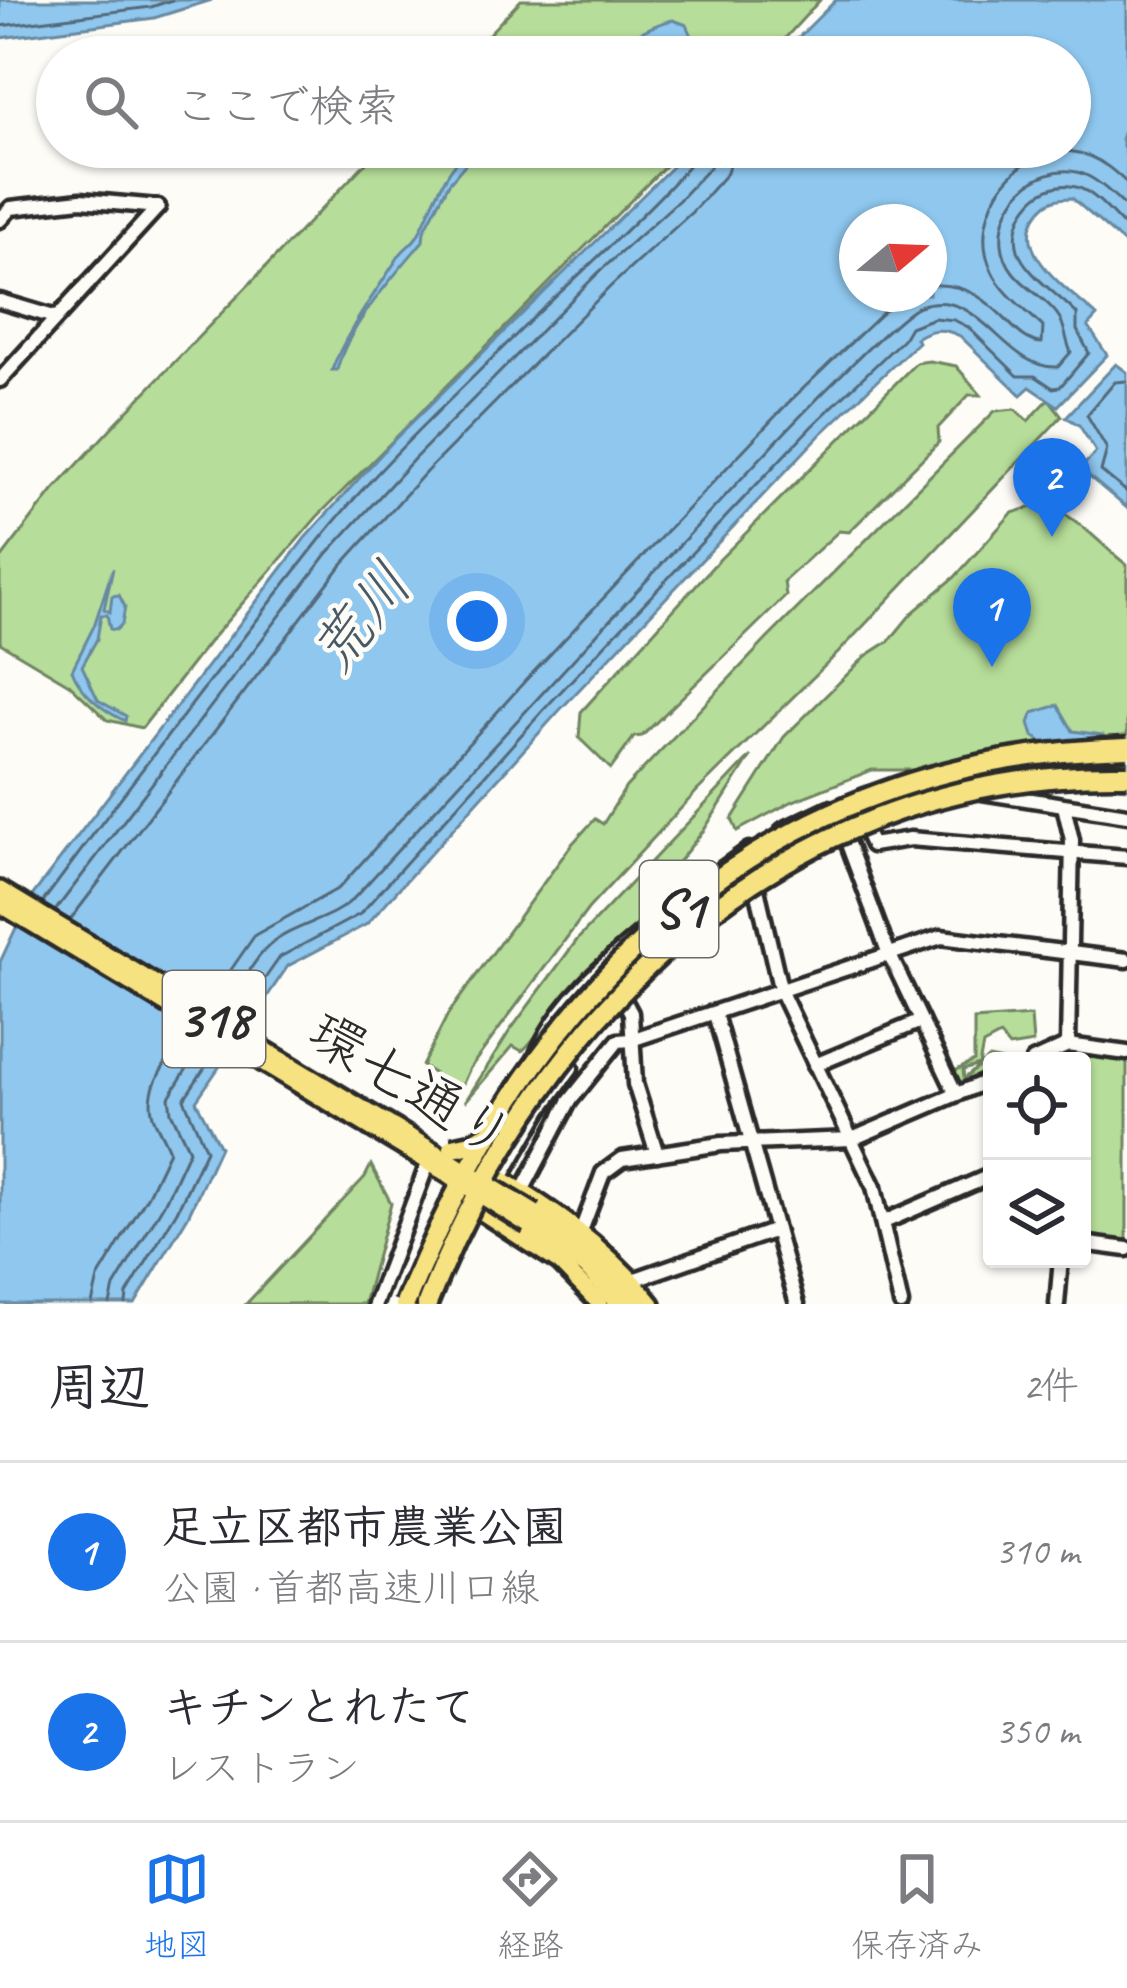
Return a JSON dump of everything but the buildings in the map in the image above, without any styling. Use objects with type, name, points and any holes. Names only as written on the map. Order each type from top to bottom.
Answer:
[{"type":"highway","name":"S1","points":[[405,1304],[470,1167],[548,1047],[634,947],[720,875],[793,830],[920,780],[1034,755],[1127,748]]},
{"type":"highway","points":[[436,1158],[499,1127],[580,1021],[650,946],[724,886],[782,848],[828,825],[929,788],[1030,766],[1127,759]]},
{"type":"highway","name":"S1","points":[[432,1304],[456,1237],[503,1151],[571,1050],[647,963],[710,910],[803,850],[901,809],[1008,783],[1127,775]]},
{"type":"highway","points":[[550,1050],[602,987],[661,930],[728,875],[759,855],[782,848]]},
{"type":"main road","name":"環七通り","points":[[0,890],[531,1219],[579,1244],[634,1304]]},
{"type":"main road","name":"環七通り","points":[[0,904],[436,1158]]},
{"type":"main road","points":[[416,1304],[483,1168],[581,1231],[652,1304]]},
{"type":"main road","points":[[432,1304],[500,1178]]},
{"type":"main road","points":[[464,1200],[560,1263],[600,1304]]},
{"type":"main road","name":"環七通り","points":[[531,1219],[586,1267],[619,1304]]},
{"type":"street","points":[[0,220],[11,208],[81,200],[158,206],[0,380]]},
{"type":"street","points":[[0,301],[54,317]]},
{"type":"street","points":[[483,1168],[510,1120],[542,1040],[565,1009],[608,960],[696,886],[743,854],[834,806],[910,789],[956,788],[1127,815]]},
{"type":"street","points":[[500,1178],[541,1109],[623,998],[668,952],[757,884],[844,836],[933,803],[989,796]]},
{"type":"street","points":[[834,806],[889,955],[956,1094]]},
{"type":"street","points":[[1064,806],[1071,850],[1068,1046]]},
{"type":"street","points":[[864,828],[872,845],[879,846],[910,839],[1127,857]]},
{"type":"street","points":[[743,854],[757,884],[781,992],[874,1187],[901,1304]]},
{"type":"street","points":[[522,1191],[582,1083],[618,1041],[715,1014],[940,938],[1127,960]]},
{"type":"street","points":[[623,998],[631,1013],[635,1084],[657,1154]]},
{"type":"street","points":[[715,1014],[796,1304]]},
{"type":"street","points":[[815,1065],[921,1021]]},
{"type":"street","points":[[1054,1052],[1068,1046],[1127,1053]]},
{"type":"street","points":[[581,1231],[605,1169],[622,1160],[752,1144],[852,1139],[983,1083]]},
{"type":"street","points":[[375,1304],[436,1158]]},
{"type":"street","points":[[884,1222],[983,1179]]},
{"type":"street","points":[[633,1280],[776,1230]]},
{"type":"street","points":[[1091,1244],[1127,1249]]},
{"type":"street","points":[[1057,1304],[1060,1268]]},
{"type":"green space","points":[[521,0],[820,0],[787,36],[487,36]]},
{"type":"green space","points":[[361,168],[663,168],[317,517],[142,728],[107,720],[69,684],[0,643],[0,560],[53,491]]},
{"type":"green space","points":[[916,363],[956,366],[981,395],[969,395],[938,428],[939,442],[849,532],[839,531],[784,581],[786,596],[642,736],[634,737],[611,769],[579,738],[581,712],[715,564]]},
{"type":"green space","points":[[1049,399],[1062,416],[588,909],[470,1068],[460,1090],[422,1066],[448,1014],[595,819],[603,824],[626,787],[995,411],[1015,409],[1028,421]]},
{"type":"green space","points":[[1039,505],[1076,521],[1127,565],[1127,788],[992,770],[872,770],[793,801],[737,831],[732,819],[784,737],[955,577],[1012,513]]},
{"type":"green space","points":[[751,756],[704,830],[645,903],[647,921],[586,976],[527,1047],[522,1051],[513,1046],[465,1102],[509,1032],[577,940]]},
{"type":"green space","points":[[1031,1016],[1033,1043],[1009,1047],[1000,1036],[983,1045],[979,1065],[963,1070],[964,1079],[983,1063],[983,1076],[957,1085],[953,1072],[974,1061],[974,1020]]},
{"type":"green space","points":[[1091,1053],[1127,1058],[1127,1245],[1091,1239]]},
{"type":"green space","points":[[371,1165],[391,1203],[364,1304],[246,1304],[365,1177]]},
{"type":"water","points":[[0,0],[212,0],[154,18],[0,38]]},
{"type":"water","name":"荒川","points":[[836,0],[1127,0],[1127,123],[1121,139],[1127,158],[1127,246],[1072,198],[1046,205],[1031,227],[1031,241],[1047,270],[1097,316],[1088,326],[1107,355],[1058,406],[1030,387],[1021,395],[960,336],[938,330],[916,338],[918,342],[821,434],[558,712],[367,924],[288,966],[196,1101],[220,1147],[188,1216],[135,1304],[0,1304],[0,962],[29,900],[305,538],[394,440],[671,168],[1091,168],[1091,36],[800,36]]},
{"type":"water","points":[[673,20],[687,25],[692,36],[632,36]]},
{"type":"water","points":[[452,168],[462,168],[449,183],[423,241],[373,302],[350,337],[337,370],[332,370],[362,312],[416,238]]},
{"type":"water","points":[[1116,364],[1127,372],[1127,508],[1080,469],[1096,452],[1079,425],[1066,417]]},
{"type":"water","points":[[113,568],[104,609],[110,612],[112,596],[119,595],[125,607],[122,624],[110,629],[107,615],[101,615],[97,639],[82,666],[98,700],[126,716],[125,721],[94,701],[72,670],[94,626]]},
{"type":"water","points":[[1058,705],[1073,731],[1103,735],[1102,746],[1084,754],[1069,742],[1045,744],[1033,736],[1029,723],[1033,713]]},
{"type":"pier","points":[[27,893],[252,1028],[233,1058],[11,924]]},
{"type":"place","name":"キチンとれたて","points":[[1052,537]]},
{"type":"place","name":"足立区都市農業公園","points":[[992,667]]}]
